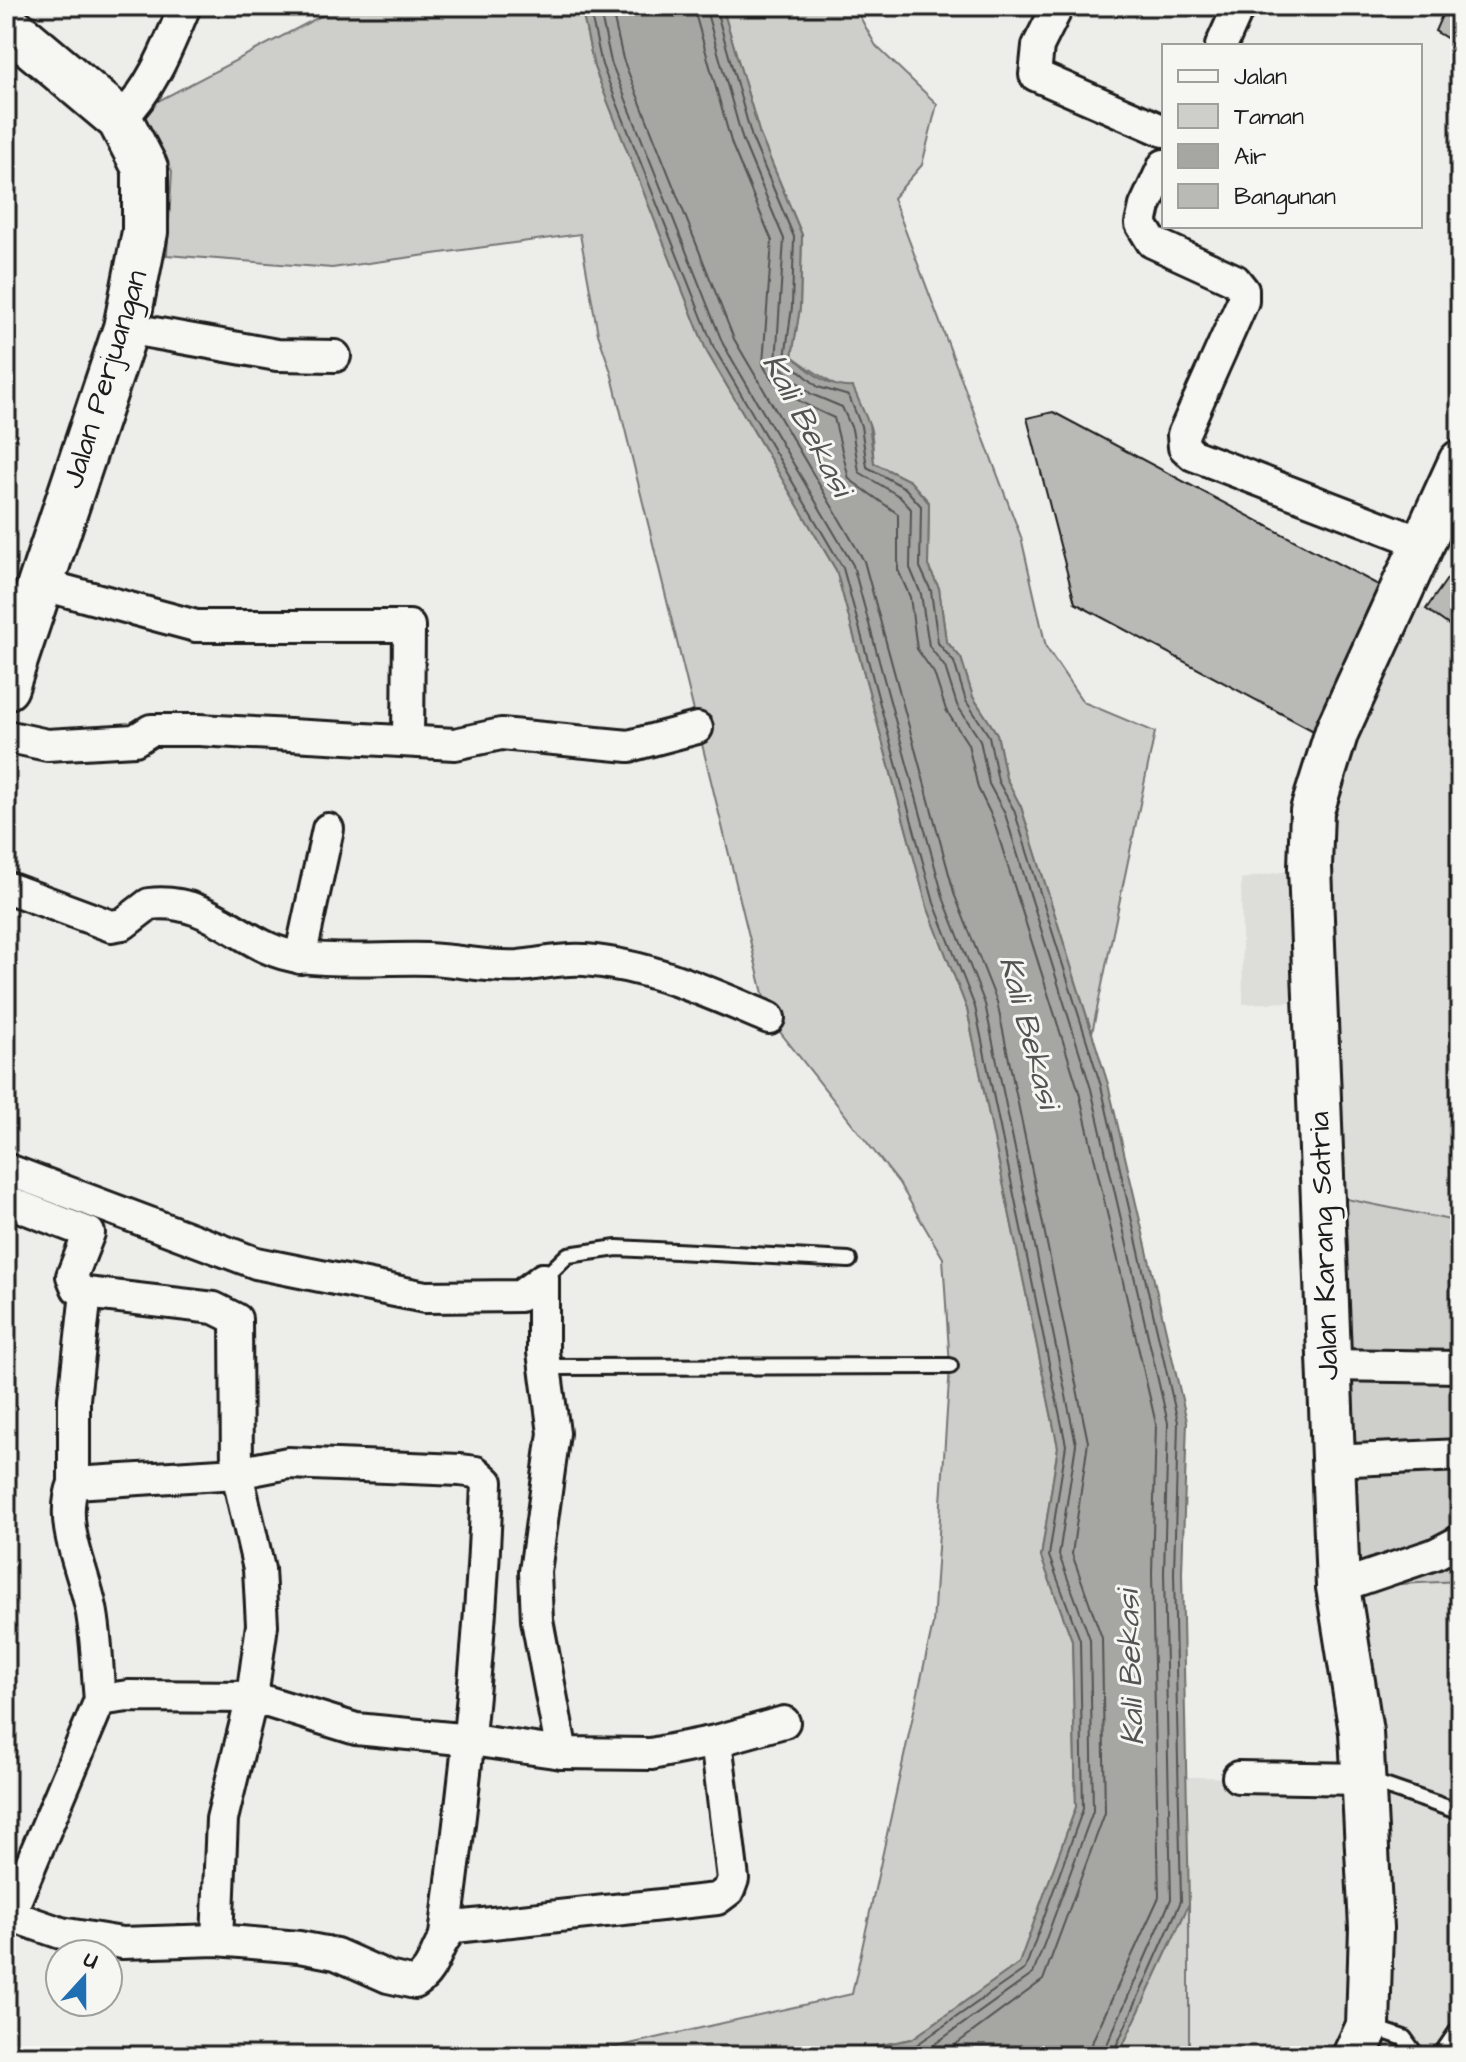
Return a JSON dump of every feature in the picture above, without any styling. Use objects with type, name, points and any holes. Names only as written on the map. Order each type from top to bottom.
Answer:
[{"type":"main road","name":"Jalan Perjuangan","points":[[6,24],[120,120],[145,168],[145,232],[126,328],[6,687]]},
{"type":"street","points":[[120,120],[135,105],[156,72],[185,6]]},
{"type":"street","points":[[1058,6],[1038,46],[1035,75],[1162,130]]},
{"type":"street","points":[[1222,44],[1239,6]]},
{"type":"street","points":[[1162,169],[1145,206],[1141,224],[1152,242],[1235,280],[1243,290],[1243,301],[1183,435],[1184,447],[1193,455],[1423,543]]},
{"type":"street","points":[[126,328],[277,355],[335,356]]},
{"type":"street","name":"Jalan Karang Satria","points":[[1361,2041],[1371,1928],[1359,1717],[1338,1587],[1331,1461],[1310,867],[1312,811],[1337,731],[1460,462]]},
{"type":"street","points":[[40,584],[196,626],[409,626],[408,739]]},
{"type":"street","points":[[6,736],[47,745],[135,740],[151,730],[408,739],[455,744],[501,734],[629,746],[697,728]]},
{"type":"street","points":[[300,958],[328,829]]},
{"type":"street","points":[[6,887],[111,926],[123,924],[149,904],[186,906],[230,923],[255,941],[300,958],[441,959],[517,966],[562,959],[633,967],[686,983],[769,1018]]},
{"type":"street","points":[[6,1169],[242,1258],[285,1269],[425,1297],[520,1296],[543,1279]]},
{"type":"street","points":[[6,1201],[89,1233],[72,1276],[77,1288],[86,1293],[214,1308],[236,1319],[237,1473],[261,1584],[262,1625],[252,1697],[222,1819],[217,1940]]},
{"type":"street","points":[[543,1279],[542,1327],[554,1433],[535,1572],[537,1620],[562,1753]]},
{"type":"street","points":[[74,1483],[237,1473],[288,1463],[421,1466],[476,1472],[487,1482],[480,1639],[471,1740],[445,1935],[432,1968],[415,1983],[388,1977],[336,1954],[299,1947],[217,1940],[122,1943],[61,1933],[8,1915],[100,1700],[91,1611],[69,1522],[68,1498],[74,1483],[74,1399],[86,1293]]},
{"type":"street","points":[[1329,1365],[1460,1367]]},
{"type":"street","points":[[1331,1461],[1460,1455]]},
{"type":"street","points":[[1338,1587],[1435,1554],[1460,1541]]},
{"type":"street","points":[[100,1700],[128,1696],[252,1697],[356,1729],[562,1753],[651,1754],[716,1741],[784,1722]]},
{"type":"street","points":[[445,1935],[469,1924],[717,1899],[729,1890],[733,1879],[716,1741]]},
{"type":"street","points":[[1238,1777],[1364,1779]]},
{"type":"lane","points":[[543,1279],[568,1255],[617,1248],[849,1260]]},
{"type":"lane","points":[[548,1367],[950,1366]]},
{"type":"lane","points":[[1364,1779],[1460,1812]]},
{"type":"lane","points":[[1440,2056],[1460,2027]]},
{"type":"lane","points":[[1361,2041],[1404,2038],[1417,2056]]},
{"type":"shaded area","points":[[1401,592],[1460,632],[1460,1222],[1322,1194],[1316,1001],[1243,1004],[1241,879],[1310,867]]},
{"type":"shaded area","points":[[1460,1581],[1460,2056],[1189,2056],[1186,1777],[1364,1779],[1338,1587]]},
{"type":"green space","points":[[340,6],[581,6],[594,67],[707,352],[836,570],[927,906],[967,1009],[1058,1447],[1041,1557],[1072,1640],[1076,1807],[1019,1964],[912,2039],[825,2056],[576,2056],[852,1994],[933,1624],[950,1366],[943,1258],[899,1183],[769,1018],[611,372],[598,334],[580,234],[332,268],[167,255],[172,171],[133,114]]},
{"type":"green space","points":[[722,6],[854,6],[876,46],[937,104],[922,165],[893,198],[1021,537],[1046,647],[1083,702],[1155,732],[1092,1033],[1021,807],[1006,778],[997,734],[973,697],[961,658],[946,641],[939,588],[928,566],[929,502],[910,481],[874,463],[871,428],[855,403],[792,356],[800,308],[802,235],[760,135]]},
{"type":"green space","points":[[1322,1194],[1460,1222],[1460,1581],[1338,1587]]},
{"type":"green space","points":[[1189,1904],[1189,2056],[1118,2056]]},
{"type":"water","name":"Kali Bekasi","points":[[581,6],[722,6],[760,135],[802,235],[800,308],[792,356],[828,382],[853,387],[869,424],[874,463],[910,481],[929,503],[928,566],[939,588],[946,641],[961,658],[973,697],[997,734],[1006,778],[1021,807],[1108,1084],[1187,1421],[1182,1573],[1189,1904],[1118,2056],[825,2056],[912,2039],[1019,1963],[1076,1807],[1072,1640],[1041,1557],[1058,1447],[967,1009],[927,906],[836,570],[707,352],[594,67]]},
{"type":"building","points":[[1446,6],[1460,6],[1460,46],[1435,31]]},
{"type":"building","points":[[1053,412],[1384,588],[1323,736],[1075,603],[1027,418]]},
{"type":"building","points":[[1454,569],[1460,573],[1460,633],[1426,609]]}]
